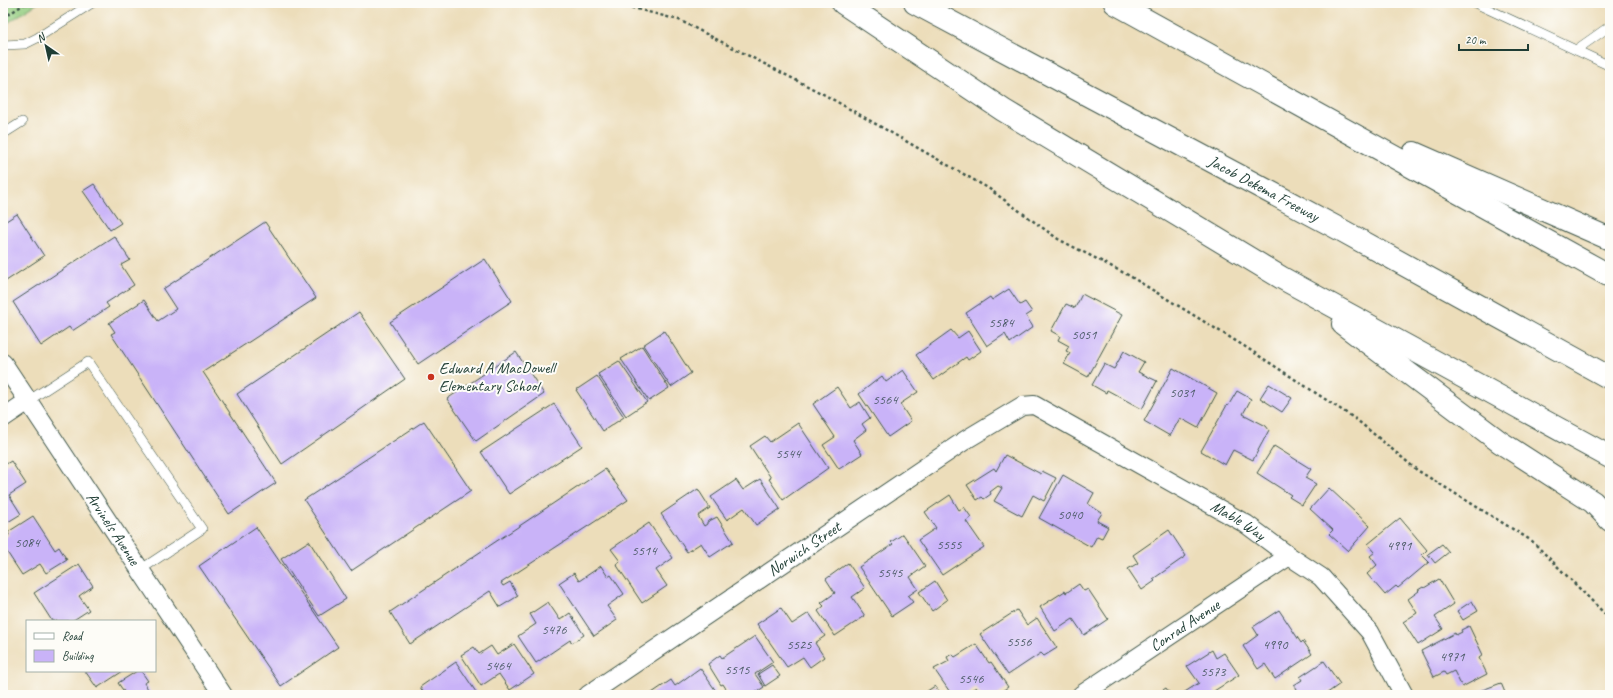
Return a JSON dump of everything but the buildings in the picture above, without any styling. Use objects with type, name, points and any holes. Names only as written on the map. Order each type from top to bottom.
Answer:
[{"type":"highway","points":[[843,3],[1003,110],[1282,278],[1610,457]]},
{"type":"highway","name":"Jacob Dekema Freeway","points":[[915,3],[1343,231],[1610,378]]},
{"type":"highway","points":[[1115,3],[1610,276]]},
{"type":"highway","points":[[1288,99],[1610,239]]},
{"type":"highway","points":[[1282,278],[1500,442],[1593,502],[1610,520]]},
{"type":"street","name":"Arvinels Avenue","points":[[3,363],[223,695]]},
{"type":"street","points":[[3,418],[28,401]]},
{"type":"street","name":"Mable Way","points":[[1022,406],[1034,405],[1246,524],[1289,556],[1321,577],[1370,632],[1404,695]]},
{"type":"street","name":"Norwich Street","points":[[588,695],[967,439],[1022,406]]},
{"type":"street","name":"Conrad Avenue","points":[[1081,695],[1289,556]]},
{"type":"lane","points":[[3,45],[24,44],[37,38],[92,3]]},
{"type":"lane","points":[[1475,3],[1610,66]]},
{"type":"lane","points":[[1576,50],[1610,26]]},
{"type":"lane","points":[[3,134],[22,122]]},
{"type":"lane","points":[[28,401],[88,362],[202,529],[140,570]]},
{"type":"path","points":[[3,18],[26,3]]},
{"type":"path","points":[[614,3],[679,20],[825,95],[988,188],[1058,239],[1128,275],[1244,346],[1357,420],[1417,470],[1532,541],[1610,619]]},
{"type":"green space","points":[[3,3],[38,3],[3,26]]},
{"type":"place","name":"Edward A MacDowell Elementary School","points":[[431,377]]}]
